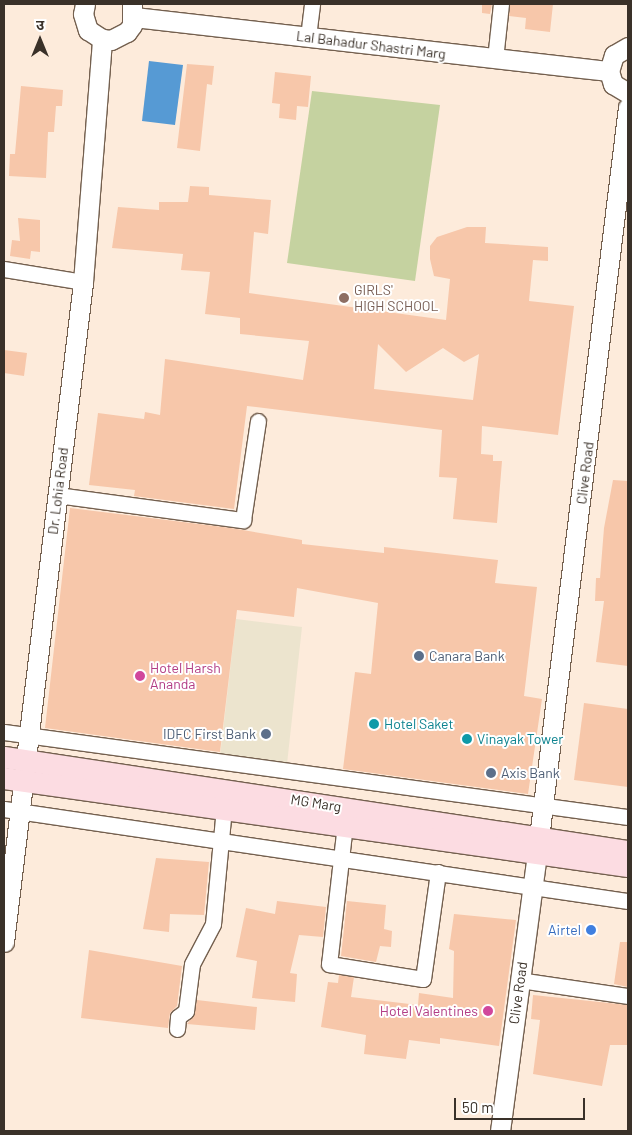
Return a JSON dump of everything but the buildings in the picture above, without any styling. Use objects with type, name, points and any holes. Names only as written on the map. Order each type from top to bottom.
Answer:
[{"type":"main road","name":"MG Marg","points":[[4,758],[26,770],[224,807],[345,824],[538,846],[628,851]]},
{"type":"main road","name":"MG Marg","points":[[4,778],[26,770],[538,846],[628,866]]},
{"type":"street","points":[[79,4],[88,30],[102,39],[111,40],[127,32],[133,10]]},
{"type":"street","points":[[308,37],[312,4]]},
{"type":"street","points":[[495,59],[501,4]]},
{"type":"street","name":"Lal Bahadur Shastri Marg","points":[[133,10],[308,37],[609,71]]},
{"type":"street","name":"Dr. Lohia Road","points":[[4,942],[12,810],[26,770],[83,282],[102,39]]},
{"type":"street","points":[[628,47],[614,55],[609,71],[613,84],[628,93]]},
{"type":"street","name":"Clive Road","points":[[500,1131],[543,808],[628,107]]},
{"type":"street","points":[[4,269],[83,282]]},
{"type":"street","points":[[57,495],[243,520],[258,421]]},
{"type":"street","points":[[4,732],[293,769],[543,808],[628,817]]},
{"type":"street","points":[[176,1029],[178,1017],[186,1011],[192,964],[213,924],[224,807]]},
{"type":"street","points":[[12,810],[628,901]]},
{"type":"street","points":[[345,824],[329,964],[423,979],[438,872]]},
{"type":"street","points":[[519,980],[628,996]]},
{"type":"shaded area","points":[[236,619],[302,627],[287,764],[220,756]]},
{"type":"green space","points":[[312,91],[440,105],[415,281],[287,263]]},
{"type":"water","points":[[149,61],[183,65],[175,125],[142,121]]},
{"type":"place","name":"GIRLS' HIGH SCHOOL","points":[[344,298]]},
{"type":"place","name":"Canara Bank","points":[[419,656]]},
{"type":"place","name":"Hotel Harsh Ananda","points":[[140,676]]},
{"type":"place","name":"Hotel Saket","points":[[374,724]]},
{"type":"place","name":"IDFC First Bank","points":[[266,734]]},
{"type":"place","name":"Vinayak Tower","points":[[467,739]]},
{"type":"place","name":"Axis Bank","points":[[491,773]]},
{"type":"place","name":"Airtel","points":[[591,930]]},
{"type":"place","name":"Hotel Valentines","points":[[488,1011]]}]
